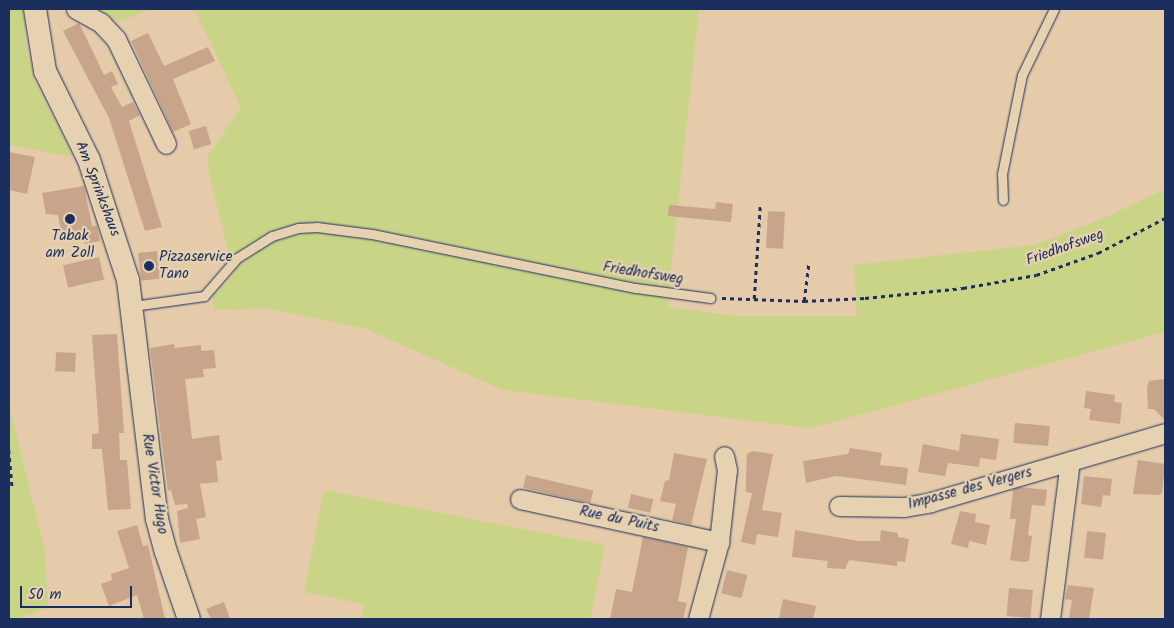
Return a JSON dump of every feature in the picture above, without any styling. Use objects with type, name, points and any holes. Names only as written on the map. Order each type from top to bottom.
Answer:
[{"type":"street","name":"Am Sprinkshaus","points":[[35,9],[45,71],[90,160],[104,197],[128,280],[136,345]]},
{"type":"street","points":[[76,9],[102,23],[116,39],[166,144]]},
{"type":"street","name":"Rue Victor Hugo","points":[[136,345],[158,519],[189,619]]},
{"type":"street","name":"Impasse des Vergers","points":[[839,506],[873,509],[913,505],[1165,433]]},
{"type":"street","points":[[698,619],[719,542],[727,470],[724,456]]},
{"type":"street","points":[[1050,619],[1070,460]]},
{"type":"street","name":"Rue du Puits","points":[[520,499],[719,542]]},
{"type":"lane","points":[[1003,200],[1002,174],[1022,75],[1054,9]]},
{"type":"lane","name":"Friedhofsweg","points":[[132,306],[204,296],[237,258],[272,236],[308,228],[372,234],[636,288],[710,298]]},
{"type":"path","points":[[754,300],[760,206]]},
{"type":"path","name":"Friedhofsweg","points":[[710,298],[804,301],[963,288],[1036,275],[1098,253],[1165,218]]},
{"type":"path","points":[[804,301],[809,262]]},
{"type":"path","points":[[9,450],[12,488]]},
{"type":"green space","points":[[9,9],[24,9],[26,46],[35,82],[73,157],[9,145]]},
{"type":"green space","points":[[90,9],[150,9],[122,21],[106,18]]},
{"type":"green space","points":[[194,9],[699,9],[667,307],[736,316],[857,316],[854,265],[1034,245],[1109,216],[1165,189],[1165,332],[811,428],[503,390],[366,329],[266,308],[214,310],[212,297],[234,274],[208,169],[208,156],[241,107]]},
{"type":"green space","points":[[9,405],[45,551],[48,608],[16,619],[9,619]]},
{"type":"green space","points":[[324,490],[605,545],[590,619],[361,619],[364,604],[304,592]]},
{"type":"building","points":[[79,23],[104,75],[112,71],[118,84],[111,87],[122,107],[133,102],[140,115],[129,121],[162,227],[145,231],[109,118],[63,31]]},
{"type":"building","points":[[148,33],[164,66],[208,47],[215,61],[173,79],[191,124],[173,132],[131,41]]},
{"type":"building","points":[[206,126],[211,144],[194,149],[189,131]]},
{"type":"building","points":[[9,152],[35,157],[27,194],[9,190]]},
{"type":"building","points":[[84,186],[92,226],[97,226],[100,241],[85,244],[84,237],[61,231],[58,215],[46,214],[42,193]]},
{"type":"building","points":[[716,202],[733,204],[731,222],[668,216],[669,205],[715,209]]},
{"type":"building","points":[[768,211],[785,212],[783,249],[766,248]]},
{"type":"building","name":"Pizzaservice Tano","points":[[157,251],[160,279],[141,281],[138,253]]},
{"type":"building","points":[[99,257],[104,279],[68,288],[63,265]]},
{"type":"building","points":[[117,334],[124,433],[119,433],[120,460],[127,460],[131,509],[108,510],[102,449],[92,449],[92,434],[99,433],[92,335]]},
{"type":"building","points":[[174,344],[175,348],[201,345],[201,351],[214,350],[216,368],[203,369],[204,377],[185,379],[192,439],[219,435],[222,460],[216,461],[218,482],[200,484],[206,517],[196,519],[200,539],[180,543],[177,511],[188,508],[187,504],[175,505],[171,490],[168,491],[150,348]]},
{"type":"building","points":[[56,352],[76,353],[75,372],[55,371]]},
{"type":"building","points":[[1165,379],[1165,420],[1154,409],[1148,409],[1147,387],[1149,381]]},
{"type":"building","points":[[1086,391],[1115,395],[1114,402],[1122,403],[1120,424],[1089,420],[1091,409],[1084,408]]},
{"type":"building","points":[[1015,423],[1050,426],[1048,446],[1013,443]]},
{"type":"building","points":[[961,434],[999,439],[996,460],[980,458],[979,467],[948,463],[945,476],[918,472],[923,444],[959,451]]},
{"type":"building","points":[[850,448],[882,453],[880,465],[908,468],[906,485],[836,476],[806,483],[803,461],[848,454]]},
{"type":"building","points":[[752,451],[773,454],[762,510],[782,513],[778,537],[757,534],[755,545],[741,542],[752,493],[746,492],[746,478],[747,454]]},
{"type":"building","points":[[674,453],[707,459],[691,525],[672,520],[676,504],[660,501],[665,481],[669,480]]},
{"type":"building","points":[[1138,460],[1165,464],[1162,493],[1158,495],[1133,494]]},
{"type":"building","points":[[526,475],[593,491],[590,503],[523,488]]},
{"type":"building","points":[[1084,476],[1112,479],[1110,496],[1103,495],[1101,507],[1081,504]]},
{"type":"building","points":[[1020,487],[1047,490],[1045,506],[1032,505],[1028,535],[1032,536],[1029,561],[1024,562],[1010,560],[1016,519],[1010,519],[1013,489]]},
{"type":"building","points":[[631,494],[653,499],[650,513],[628,508]]},
{"type":"building","points":[[960,511],[976,514],[975,522],[990,525],[986,545],[969,541],[968,548],[951,544]]},
{"type":"building","points":[[137,525],[143,546],[148,545],[165,619],[144,619],[137,595],[109,606],[101,584],[112,580],[111,574],[129,568],[117,531]]},
{"type":"building","points":[[795,530],[859,541],[880,541],[881,530],[898,533],[898,537],[909,539],[905,562],[897,561],[897,566],[849,560],[845,569],[827,568],[828,561],[792,557]]},
{"type":"building","points":[[1087,531],[1106,533],[1103,560],[1084,558]]},
{"type":"building","points":[[643,537],[688,547],[678,601],[687,603],[683,619],[610,619],[616,589],[632,592]]},
{"type":"building","points":[[727,570],[747,575],[742,598],[721,593]]},
{"type":"building","points":[[1068,585],[1094,588],[1089,619],[1069,619],[1072,600],[1065,599]]},
{"type":"building","points":[[1009,588],[1033,590],[1030,618],[1007,616]]},
{"type":"building","points":[[783,599],[816,606],[813,619],[779,619]]},
{"type":"building","points":[[224,602],[230,619],[211,619],[206,609]]},
{"type":"place","name":"Tabak am Zoll","points":[[70,219]]},
{"type":"place","name":"Pizzaservice Tano","points":[[149,266]]}]
